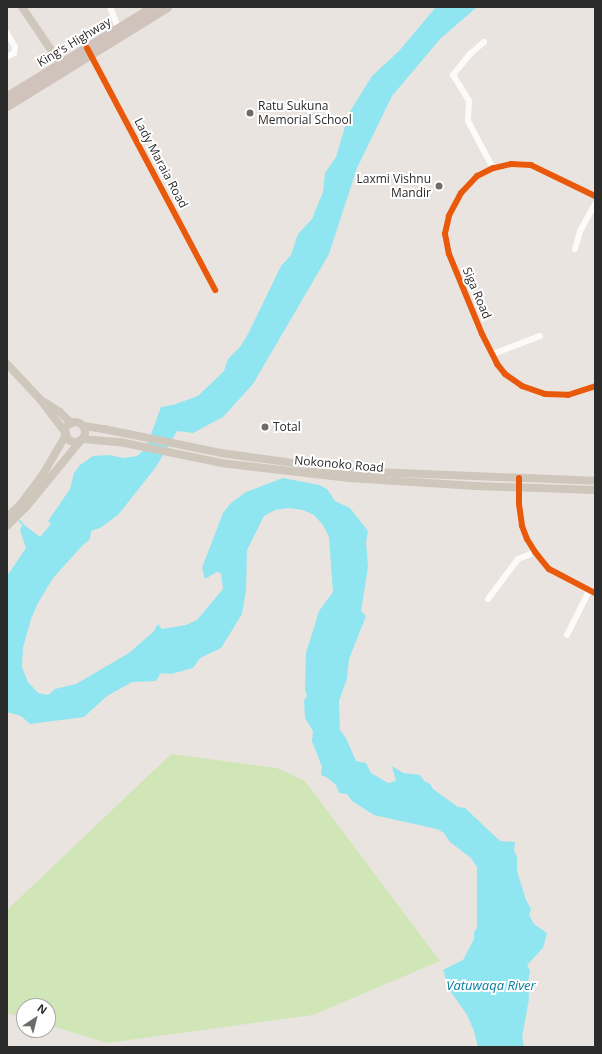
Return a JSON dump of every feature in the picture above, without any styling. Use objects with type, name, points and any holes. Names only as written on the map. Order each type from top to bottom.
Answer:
[{"type":"highway","name":"King's Highway","points":[[89,52],[118,29],[152,7]]},
{"type":"highway","name":"King's Highway","points":[[7,96],[63,67],[167,7]]},
{"type":"highway","name":"King's Highway","points":[[7,106],[63,67]]},
{"type":"main road","points":[[22,7],[63,67]]},
{"type":"main road","points":[[7,364],[40,399],[72,441],[82,439]]},
{"type":"main road","points":[[40,399],[60,412],[71,423]]},
{"type":"main road","points":[[7,517],[20,505],[42,476],[65,433],[67,426],[71,423],[77,422],[84,426],[85,433],[82,439],[27,506],[7,526]]},
{"type":"main road","name":"Nokonoko Road","points":[[84,426],[322,471]]},
{"type":"main road","name":"Nokonoko Road","points":[[82,439],[106,440],[221,463],[322,471],[350,470],[519,482],[595,490]]},
{"type":"main road","name":"Nokonoko Road","points":[[519,482],[595,481]]},
{"type":"street","points":[[110,7],[118,29]]},
{"type":"street","points":[[7,33],[15,47],[14,53],[7,57]]},
{"type":"street","points":[[484,42],[470,54],[453,74],[469,100],[468,121],[493,168]]},
{"type":"street","name":"Lady Maraia Road","points":[[89,52],[215,290]]},
{"type":"street","name":"Siga Road","points":[[595,196],[538,167],[523,164],[511,164],[493,168],[477,176],[461,193],[448,216],[445,234],[451,260],[482,334],[505,374],[522,386],[545,394],[568,395],[595,386]]},
{"type":"street","points":[[575,249],[580,231],[595,204]]},
{"type":"street","points":[[493,354],[540,336]]},
{"type":"street","points":[[519,482],[519,504],[522,526],[527,539],[535,552],[549,569],[592,592],[567,635]]},
{"type":"street","points":[[488,599],[518,559],[535,552]]},
{"type":"green space","points":[[171,754],[277,768],[305,781],[440,961],[313,1015],[107,1043],[56,1027],[56,998],[16,998],[16,1016],[7,1013],[7,910]]},
{"type":"water","name":"Vatuwaqa River","points":[[436,7],[477,7],[440,39],[392,96],[357,168],[329,254],[253,384],[223,417],[193,433],[177,431],[156,467],[118,515],[100,528],[91,531],[90,539],[53,578],[38,603],[31,619],[23,648],[22,667],[28,682],[38,693],[48,695],[55,689],[76,684],[129,653],[153,632],[158,624],[162,629],[186,625],[197,620],[223,589],[221,573],[217,572],[205,579],[202,568],[223,513],[231,503],[246,492],[283,478],[319,485],[327,489],[335,501],[350,508],[368,531],[366,542],[368,567],[361,611],[366,616],[349,659],[347,679],[339,701],[340,730],[346,738],[356,761],[366,763],[371,773],[388,783],[396,781],[392,766],[403,773],[420,775],[424,781],[430,784],[433,789],[458,807],[465,808],[500,841],[515,842],[514,850],[517,857],[517,871],[526,900],[531,909],[529,915],[534,924],[547,933],[543,948],[527,965],[530,971],[528,982],[529,999],[522,1037],[524,1047],[478,1047],[474,1031],[467,1015],[451,992],[443,970],[463,960],[474,939],[474,932],[477,928],[477,867],[471,858],[450,842],[444,833],[437,829],[374,815],[352,801],[347,794],[339,793],[336,785],[328,778],[321,775],[322,767],[312,741],[313,731],[305,718],[304,701],[307,696],[305,690],[306,653],[319,611],[333,592],[329,537],[323,525],[314,515],[303,510],[289,508],[275,510],[264,516],[247,550],[246,590],[242,614],[221,648],[200,658],[193,668],[171,674],[161,673],[156,681],[132,682],[107,696],[84,717],[30,724],[21,716],[7,712],[7,576],[26,548],[20,530],[23,524],[40,537],[51,524],[48,521],[70,489],[74,473],[80,465],[93,456],[109,455],[123,458],[137,456],[146,448],[161,407],[173,405],[198,396],[224,371],[228,359],[240,347],[248,334],[281,266],[291,255],[298,234],[312,219],[323,192],[325,173],[336,157],[349,113],[372,76],[399,51]]},
{"type":"waterway","points":[[20,521],[23,524]]},
{"type":"cycle path","points":[[87,48],[215,290]]},
{"type":"cycle path","points":[[595,196],[531,165],[511,164],[493,168],[477,176],[461,193],[449,216],[445,234],[449,254],[482,334],[497,364],[505,374],[522,386],[545,394],[568,395],[595,386]]},
{"type":"cycle path","points":[[519,478],[519,504],[522,526],[527,539],[535,552],[549,569],[595,593]]},
{"type":"place","name":"Ratu Sukuna Memorial School","points":[[250,113]]},
{"type":"place","name":"Laxmi Vishnu Mandir","points":[[439,186]]},
{"type":"place","name":"Total","points":[[265,427]]}]
